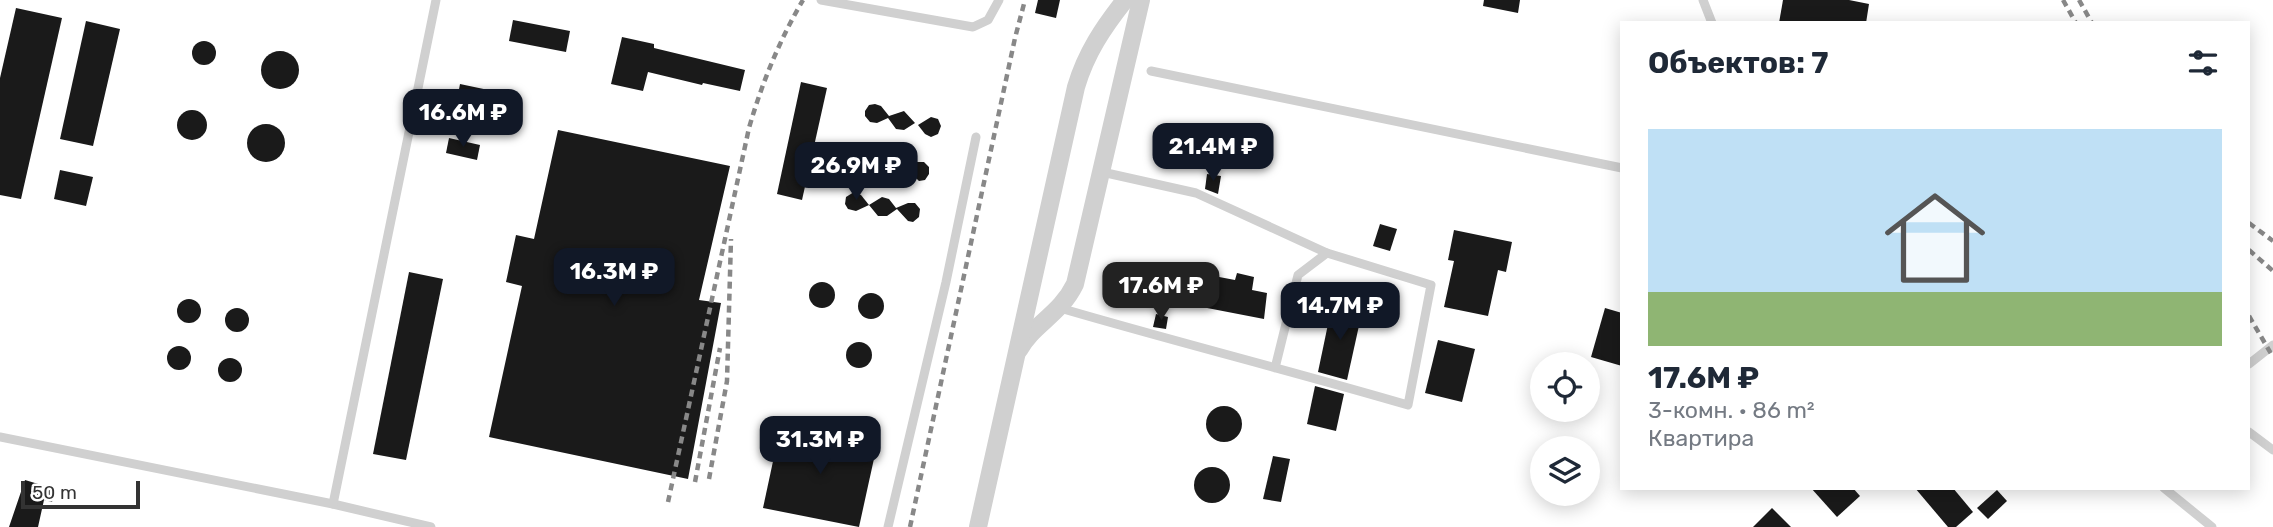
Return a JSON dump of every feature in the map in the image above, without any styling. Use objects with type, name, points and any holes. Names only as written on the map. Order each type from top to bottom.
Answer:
[{"type":"street","points":[[978,527],[1083,62],[1125,0]]},
{"type":"street","points":[[1016,356],[1029,336],[1068,298],[1079,271],[1141,0]]},
{"type":"lane","points":[[333,504],[436,0]]},
{"type":"lane","points":[[821,0],[973,27],[988,20],[999,0]]},
{"type":"lane","points":[[1703,0],[1711,21]]},
{"type":"lane","points":[[1151,71],[1620,168]]},
{"type":"lane","points":[[888,527],[946,282],[976,136]]},
{"type":"lane","points":[[1060,308],[1180,344],[1408,405],[1431,285],[1327,253],[1196,193],[1102,172]]},
{"type":"lane","points":[[1275,368],[1298,275],[1327,253]]},
{"type":"lane","points":[[2250,363],[2273,345]]},
{"type":"lane","points":[[2250,433],[2273,450]]},
{"type":"lane","points":[[0,437],[333,504],[430,527]]},
{"type":"lane","points":[[2166,490],[2212,527]]},
{"type":"building","points":[[1038,0],[1060,0],[1056,18],[1035,13]]},
{"type":"building","points":[[1484,0],[1520,0],[1518,13],[1483,6]]},
{"type":"building","points":[[1783,0],[1849,0],[1869,4],[1866,21],[1779,21]]},
{"type":"building","points":[[16,8],[62,18],[21,199],[0,195],[0,78]]},
{"type":"building","points":[[513,20],[570,31],[566,52],[509,41]]},
{"type":"building","points":[[86,21],[120,29],[93,146],[60,139]]},
{"type":"building","points":[[622,37],[654,44],[654,48],[745,70],[740,91],[648,72],[643,91],[611,84]]},
{"type":"building","points":[[204,41],[213,44],[216,53],[213,62],[204,65],[195,62],[192,53],[195,44]]},
{"type":"building","points":[[280,51],[294,56],[299,70],[294,84],[280,89],[266,84],[261,70],[266,56]]},
{"type":"building","points":[[801,82],[827,88],[802,200],[777,194]]},
{"type":"building","points":[[460,84],[493,91],[488,117],[455,110]]},
{"type":"building","points":[[869,105],[881,106],[889,116],[904,111],[915,123],[904,130],[896,129],[888,118],[877,123],[870,122],[865,111]]},
{"type":"building","points":[[192,110],[202,115],[207,125],[202,135],[192,140],[182,135],[177,125],[182,115]]},
{"type":"building","points":[[931,117],[938,119],[941,126],[938,134],[931,137],[918,125]]},
{"type":"building","points":[[266,124],[280,129],[285,143],[280,157],[266,162],[252,157],[247,143],[252,129]]},
{"type":"building","points":[[558,130],[730,166],[699,300],[721,303],[688,479],[489,437],[522,286],[506,282],[516,235],[534,239]]},
{"type":"building","points":[[449,138],[480,145],[477,160],[446,153]]},
{"type":"building","points":[[867,150],[879,161],[896,156],[906,167],[924,162],[929,167],[929,174],[925,180],[919,181],[905,167],[892,175],[886,173],[878,162],[870,169],[864,169],[858,165],[856,158],[859,153]]},
{"type":"building","points":[[60,170],[93,177],[86,206],[54,199]]},
{"type":"building","points":[[1207,174],[1221,176],[1218,194],[1205,189]]},
{"type":"building","points":[[854,192],[861,195],[869,205],[856,211],[848,209],[845,204],[846,197]]},
{"type":"building","points":[[882,197],[889,199],[896,208],[915,203],[920,209],[919,217],[913,222],[908,221],[897,209],[887,216],[878,216],[869,205]]},
{"type":"building","points":[[1380,224],[1397,229],[1390,251],[1373,246]]},
{"type":"building","points":[[1454,230],[1512,242],[1506,272],[1498,270],[1488,316],[1444,307],[1454,261],[1448,260]]},
{"type":"building","points":[[1177,269],[1235,280],[1237,273],[1254,277],[1252,290],[1267,293],[1264,319],[1171,301],[1173,291],[1163,289],[1167,271],[1176,273]]},
{"type":"building","points":[[409,272],[443,279],[406,460],[373,454]]},
{"type":"building","points":[[822,282],[831,286],[835,295],[831,304],[822,308],[813,304],[809,295],[813,286]]},
{"type":"building","points":[[871,293],[880,297],[884,306],[880,315],[871,319],[862,315],[858,306],[862,297]]},
{"type":"building","points":[[189,299],[198,302],[201,311],[198,320],[189,323],[180,320],[177,311],[180,302]]},
{"type":"building","points":[[1332,305],[1362,312],[1347,380],[1318,372]]},
{"type":"building","points":[[237,308],[246,311],[249,320],[246,329],[237,332],[228,329],[225,320],[228,311]]},
{"type":"building","points":[[1605,308],[1620,312],[1620,365],[1600,360],[1600,352],[1592,352]]},
{"type":"building","points":[[1156,314],[1168,317],[1166,329],[1153,327]]},
{"type":"building","points":[[1438,340],[1475,349],[1462,402],[1425,393]]},
{"type":"building","points":[[859,342],[868,346],[872,355],[868,364],[859,368],[850,364],[846,355],[850,346]]},
{"type":"building","points":[[179,346],[188,349],[191,358],[188,367],[179,370],[170,367],[167,358],[170,349]]},
{"type":"building","points":[[230,358],[239,361],[242,370],[239,379],[230,382],[221,379],[218,370],[221,361]]},
{"type":"building","points":[[1315,386],[1344,394],[1336,431],[1307,424]]},
{"type":"building","points":[[1224,406],[1237,411],[1242,424],[1237,437],[1224,442],[1211,437],[1206,424],[1211,411]]},
{"type":"building","points":[[781,424],[877,445],[859,527],[763,508]]},
{"type":"building","points":[[1273,456],[1290,459],[1281,502],[1263,499]]},
{"type":"building","points":[[1212,467],[1225,472],[1230,485],[1225,498],[1212,503],[1199,498],[1194,485],[1199,472]]},
{"type":"building","points":[[25,480],[55,489],[52,502],[44,500],[38,527],[9,527]]},
{"type":"building","points":[[1813,490],[1855,490],[1860,496],[1837,517]]},
{"type":"building","points":[[1917,490],[1955,490],[1973,512],[1956,527],[1948,527]]},
{"type":"building","points":[[1997,490],[2007,501],[1988,519],[1977,508]]},
{"type":"building","points":[[1772,508],[1791,527],[1753,527]]},
{"type":"railway","points":[[668,502],[749,128],[772,62],[803,0]]},
{"type":"railway","points":[[910,527],[1025,0]]},
{"type":"railway","points":[[2063,0],[2075,21]]},
{"type":"railway","points":[[2079,0],[2091,21]]},
{"type":"railway","points":[[2250,224],[2273,241]]},
{"type":"railway","points":[[709,479],[727,381],[731,239]]},
{"type":"railway","points":[[2250,251],[2273,271]]},
{"type":"railway","points":[[2250,318],[2273,357]]},
{"type":"railway","points":[[695,482],[720,348]]}]
